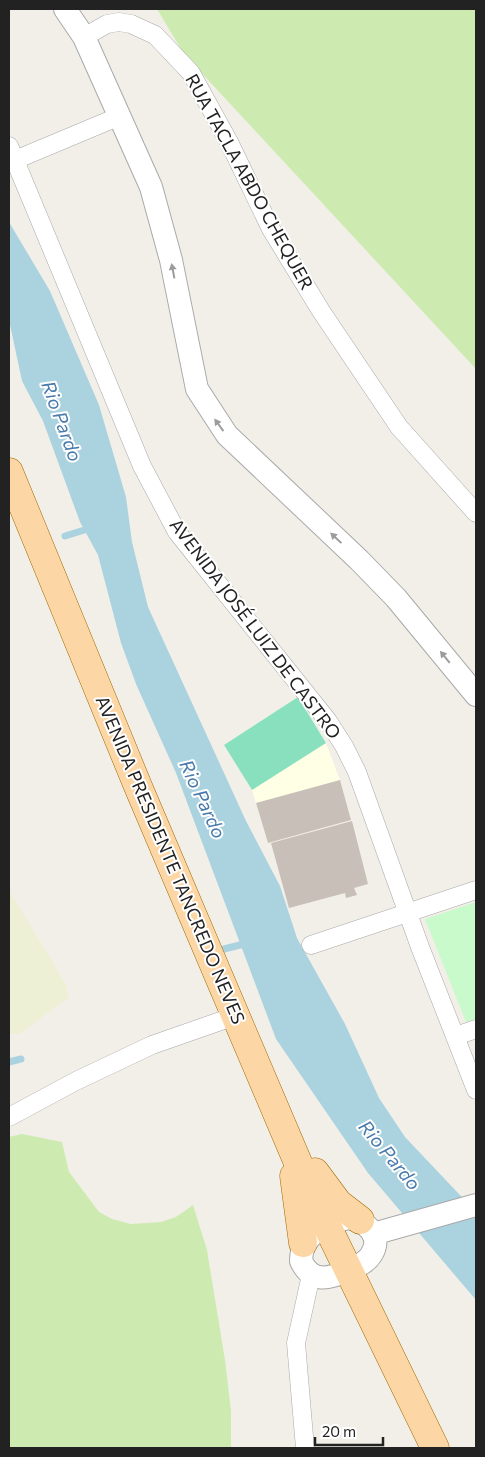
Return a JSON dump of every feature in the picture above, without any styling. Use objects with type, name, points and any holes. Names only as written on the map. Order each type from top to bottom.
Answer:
[{"type":"main road","name":"AVENIDA PRESIDENTE TANCREDO NEVES","points":[[9,472],[235,1016],[284,1125],[310,1192],[332,1235]]},
{"type":"main road","points":[[284,1125],[329,1192],[367,1227]]},
{"type":"main road","points":[[284,1125],[303,1244]]},
{"type":"main road","points":[[332,1235],[369,1316],[435,1448]]},
{"type":"street","points":[[65,9],[84,37],[151,187],[171,260],[197,389],[210,412],[227,435],[359,560],[396,598],[476,695]]},
{"type":"street","name":"RUA TACLA ABDO CHEQUER","points":[[84,37],[107,24],[119,22],[131,24],[155,35],[192,73],[229,142],[271,229],[321,311],[399,427],[476,513]]},
{"type":"street","points":[[12,153],[120,116]]},
{"type":"street","name":"AVENIDA JOSÉ LUIZ DE CASTRO","points":[[12,153],[94,357],[142,466],[177,532],[266,646],[306,693],[344,746],[370,804],[407,913],[476,1090]]},
{"type":"street","points":[[311,945],[476,890]]},
{"type":"street","points":[[9,1117],[76,1081],[152,1046],[235,1016]]},
{"type":"street","points":[[456,1036],[476,1029]]},
{"type":"street","points":[[367,1227],[375,1246],[372,1254],[366,1261],[349,1270],[328,1278],[311,1274],[301,1261],[303,1244],[315,1232],[332,1235],[348,1218],[367,1227],[401,1227],[476,1205]]},
{"type":"street","points":[[305,1448],[296,1343],[311,1274]]},
{"type":"shaded area","points":[[298,697],[326,743],[340,780],[351,820],[268,843],[252,790],[224,745]]},
{"type":"shaded area","points":[[9,890],[67,986],[68,998],[19,1034],[9,1033]]},
{"type":"green space","points":[[157,9],[476,9],[476,369],[184,54]]},
{"type":"green space","points":[[298,697],[326,743],[252,790],[224,745]]},
{"type":"green space","points":[[476,902],[476,1019],[466,1022],[425,919]]},
{"type":"green space","points":[[22,1134],[62,1142],[69,1172],[99,1212],[112,1219],[131,1224],[161,1222],[176,1217],[193,1205],[207,1250],[225,1360],[231,1411],[231,1448],[9,1448],[9,1137]]},
{"type":"water","name":"Rio Pardo","points":[[9,222],[50,291],[99,405],[126,497],[132,542],[148,607],[246,821],[280,886],[297,938],[345,1024],[379,1098],[405,1137],[476,1212],[476,1300],[368,1173],[276,1039],[176,773],[136,684],[121,643],[98,555],[80,522],[43,421],[22,381],[9,320]]},
{"type":"building","points":[[340,780],[351,820],[268,843],[256,803]]},
{"type":"building","points":[[352,821],[368,884],[354,888],[357,895],[346,898],[345,893],[289,908],[271,843]]},
{"type":"waterway","points":[[65,536],[91,528]]},
{"type":"waterway","points":[[224,949],[248,943]]},
{"type":"waterway","points":[[9,1062],[21,1059]]}]
